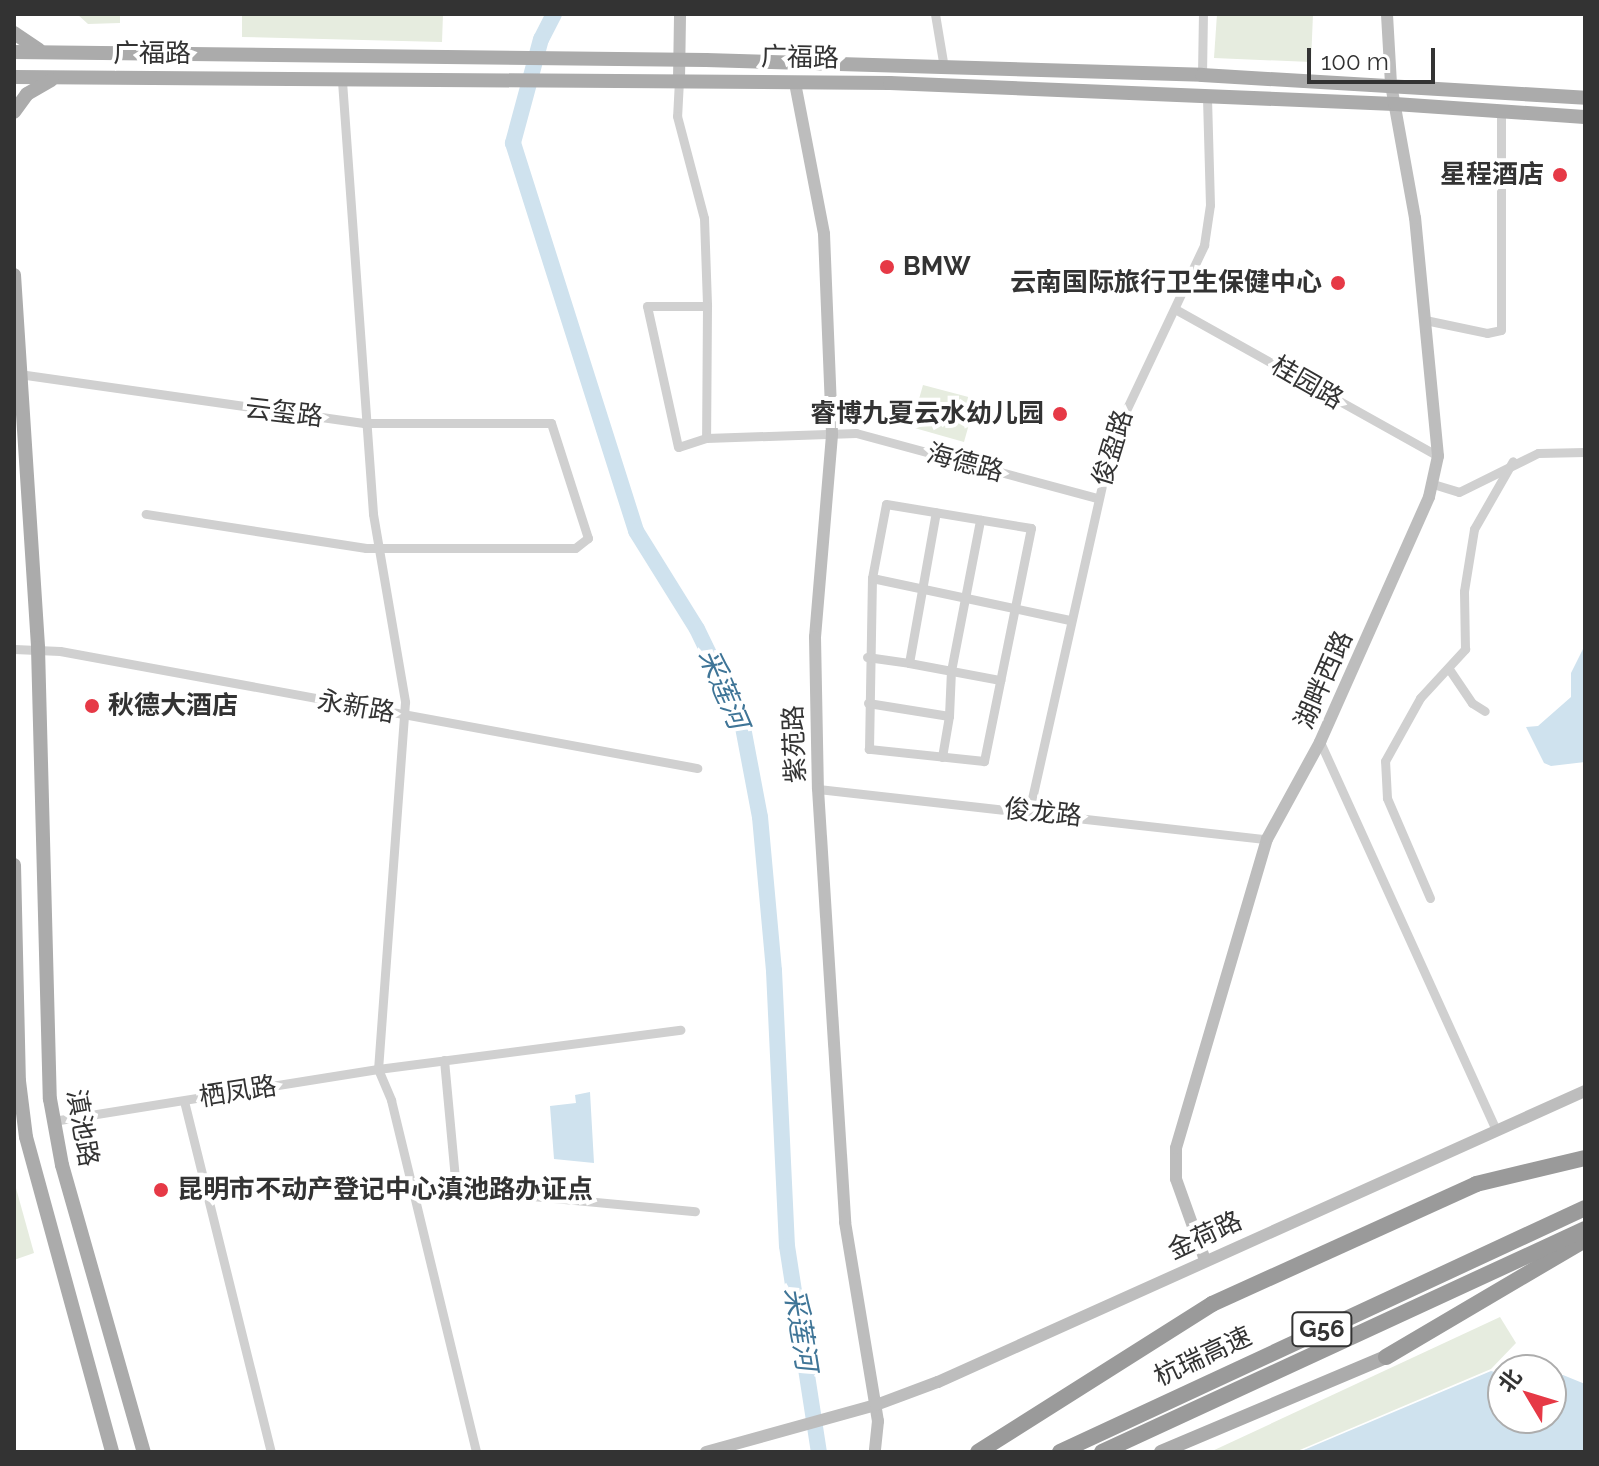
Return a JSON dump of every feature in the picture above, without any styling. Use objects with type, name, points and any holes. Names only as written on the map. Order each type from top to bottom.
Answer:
[{"type":"highway","points":[[978,1452],[1223,1299],[1485,1181],[1585,1158]]},
{"type":"highway","name":"杭瑞高速","points":[[1060,1452],[1585,1208]]},
{"type":"highway","name":"杭瑞高速","points":[[1102,1452],[1585,1229]]},
{"type":"highway","points":[[1386,1357],[1585,1240]]},
{"type":"main road","points":[[14,33],[47,53]]},
{"type":"main road","name":"广福路","points":[[14,52],[681,60],[1202,75],[1585,98]]},
{"type":"main road","name":"广福路","points":[[14,77],[543,83],[679,80],[1207,96],[1395,104],[1585,117]]},
{"type":"main road","points":[[14,112],[27,94],[54,78]]},
{"type":"main road","name":"滇池路","points":[[14,275],[38,648],[53,1121],[144,1452]]},
{"type":"main road","points":[[14,865],[19,1081],[28,1149],[112,1452]]},
{"type":"main road","points":[[1161,1452],[1386,1357]]},
{"type":"street","points":[[680,14],[677,116],[704,218],[706,438]]},
{"type":"street","points":[[935,14],[944,68]]},
{"type":"street","points":[[1202,75],[1203,14]]},
{"type":"street","name":"湖畔西路","points":[[1205,1260],[1176,1179],[1176,1148],[1267,839],[1320,742],[1433,484],[1438,456],[1425,320],[1391,84],[1387,14]]},
{"type":"street","points":[[342,81],[364,423],[378,548],[388,582],[404,716],[378,1069],[391,1100],[476,1452]]},
{"type":"street","name":"紫苑路","points":[[795,83],[822,213],[832,435],[816,621],[818,789],[845,1222],[876,1405],[875,1452]]},
{"type":"street","name":"俊盈路","points":[[1029,812],[1097,498],[1118,421],[1201,257],[1208,225],[1207,96]]},
{"type":"street","points":[[1425,320],[1487,333],[1501,330],[1501,113]]},
{"type":"street","name":"海德路","points":[[707,306],[647,306],[678,447],[706,438],[856,433],[1097,498]]},
{"type":"street","name":"桂园路","points":[[1175,309],[1438,456]]},
{"type":"street","name":"云玺路","points":[[19,374],[364,423],[551,423],[587,543],[575,548],[378,548]]},
{"type":"street","points":[[1433,484],[1459,492],[1513,461],[1549,451],[1585,452]]},
{"type":"street","points":[[1430,898],[1383,778],[1385,761],[1420,698],[1465,649],[1464,591],[1474,529],[1513,461]]},
{"type":"street","points":[[886,504],[980,520],[1031,528],[984,761],[869,749],[867,657],[872,578],[886,504]]},
{"type":"street","points":[[909,663],[936,512]]},
{"type":"street","points":[[146,514],[378,548]]},
{"type":"street","points":[[942,757],[949,716],[951,671],[980,520]]},
{"type":"street","points":[[872,578],[966,594],[1070,620]]},
{"type":"street","name":"永新路","points":[[14,649],[38,648],[697,768]]},
{"type":"street","points":[[867,657],[1000,680]]},
{"type":"street","points":[[1449,669],[1472,703],[1485,711]]},
{"type":"street","points":[[868,703],[949,716]]},
{"type":"street","points":[[1320,742],[1496,1130]]},
{"type":"street","name":"俊龙路","points":[[818,789],[1267,839]]},
{"type":"street","name":"栖凤路","points":[[53,1121],[378,1069],[680,1030]]},
{"type":"street","points":[[444,1060],[456,1189],[695,1211]]},
{"type":"street","name":"金荷路","points":[[706,1452],[876,1405],[1019,1346],[1585,1091]]},
{"type":"street","points":[[184,1101],[271,1452]]},
{"type":"shaded area","points":[[77,14],[120,14],[120,23],[88,24]]},
{"type":"shaded area","points":[[242,14],[443,14],[442,42],[242,37]]},
{"type":"shaded area","points":[[1217,14],[1313,14],[1311,62],[1214,58]]},
{"type":"shaded area","points":[[923,385],[976,399],[964,442],[911,427]]},
{"type":"shaded area","points":[[14,1181],[34,1253],[14,1260]]},
{"type":"shaded area","points":[[1500,1317],[1516,1343],[1505,1354],[1487,1354],[1487,1371],[1295,1452],[1210,1452]]},
{"type":"water","points":[[1585,645],[1585,762],[1551,766],[1544,763],[1526,727],[1538,726],[1571,697],[1571,673]]},
{"type":"water","points":[[590,1092],[594,1163],[554,1159],[550,1106],[576,1103],[575,1095]]},
{"type":"water","points":[[1487,1373],[1487,1434],[1567,1434],[1567,1377],[1585,1384],[1585,1452],[1299,1452]]},
{"type":"waterway","name":"采莲河","points":[[554,14],[541,39],[513,143],[636,531],[697,629],[742,722],[760,817],[774,971],[787,1246],[819,1452]]},
{"type":"place","name":"星程酒店","points":[[1560,175]]},
{"type":"place","name":"BMW","points":[[887,267]]},
{"type":"place","name":"云南国际旅行卫生保健中心","points":[[1338,283]]},
{"type":"place","name":"睿博九夏云水幼儿园","points":[[1060,414]]},
{"type":"place","name":"秋德大酒店","points":[[92,706]]},
{"type":"place","name":"昆明市不动产登记中心滇池路办证点","points":[[161,1190]]}]
